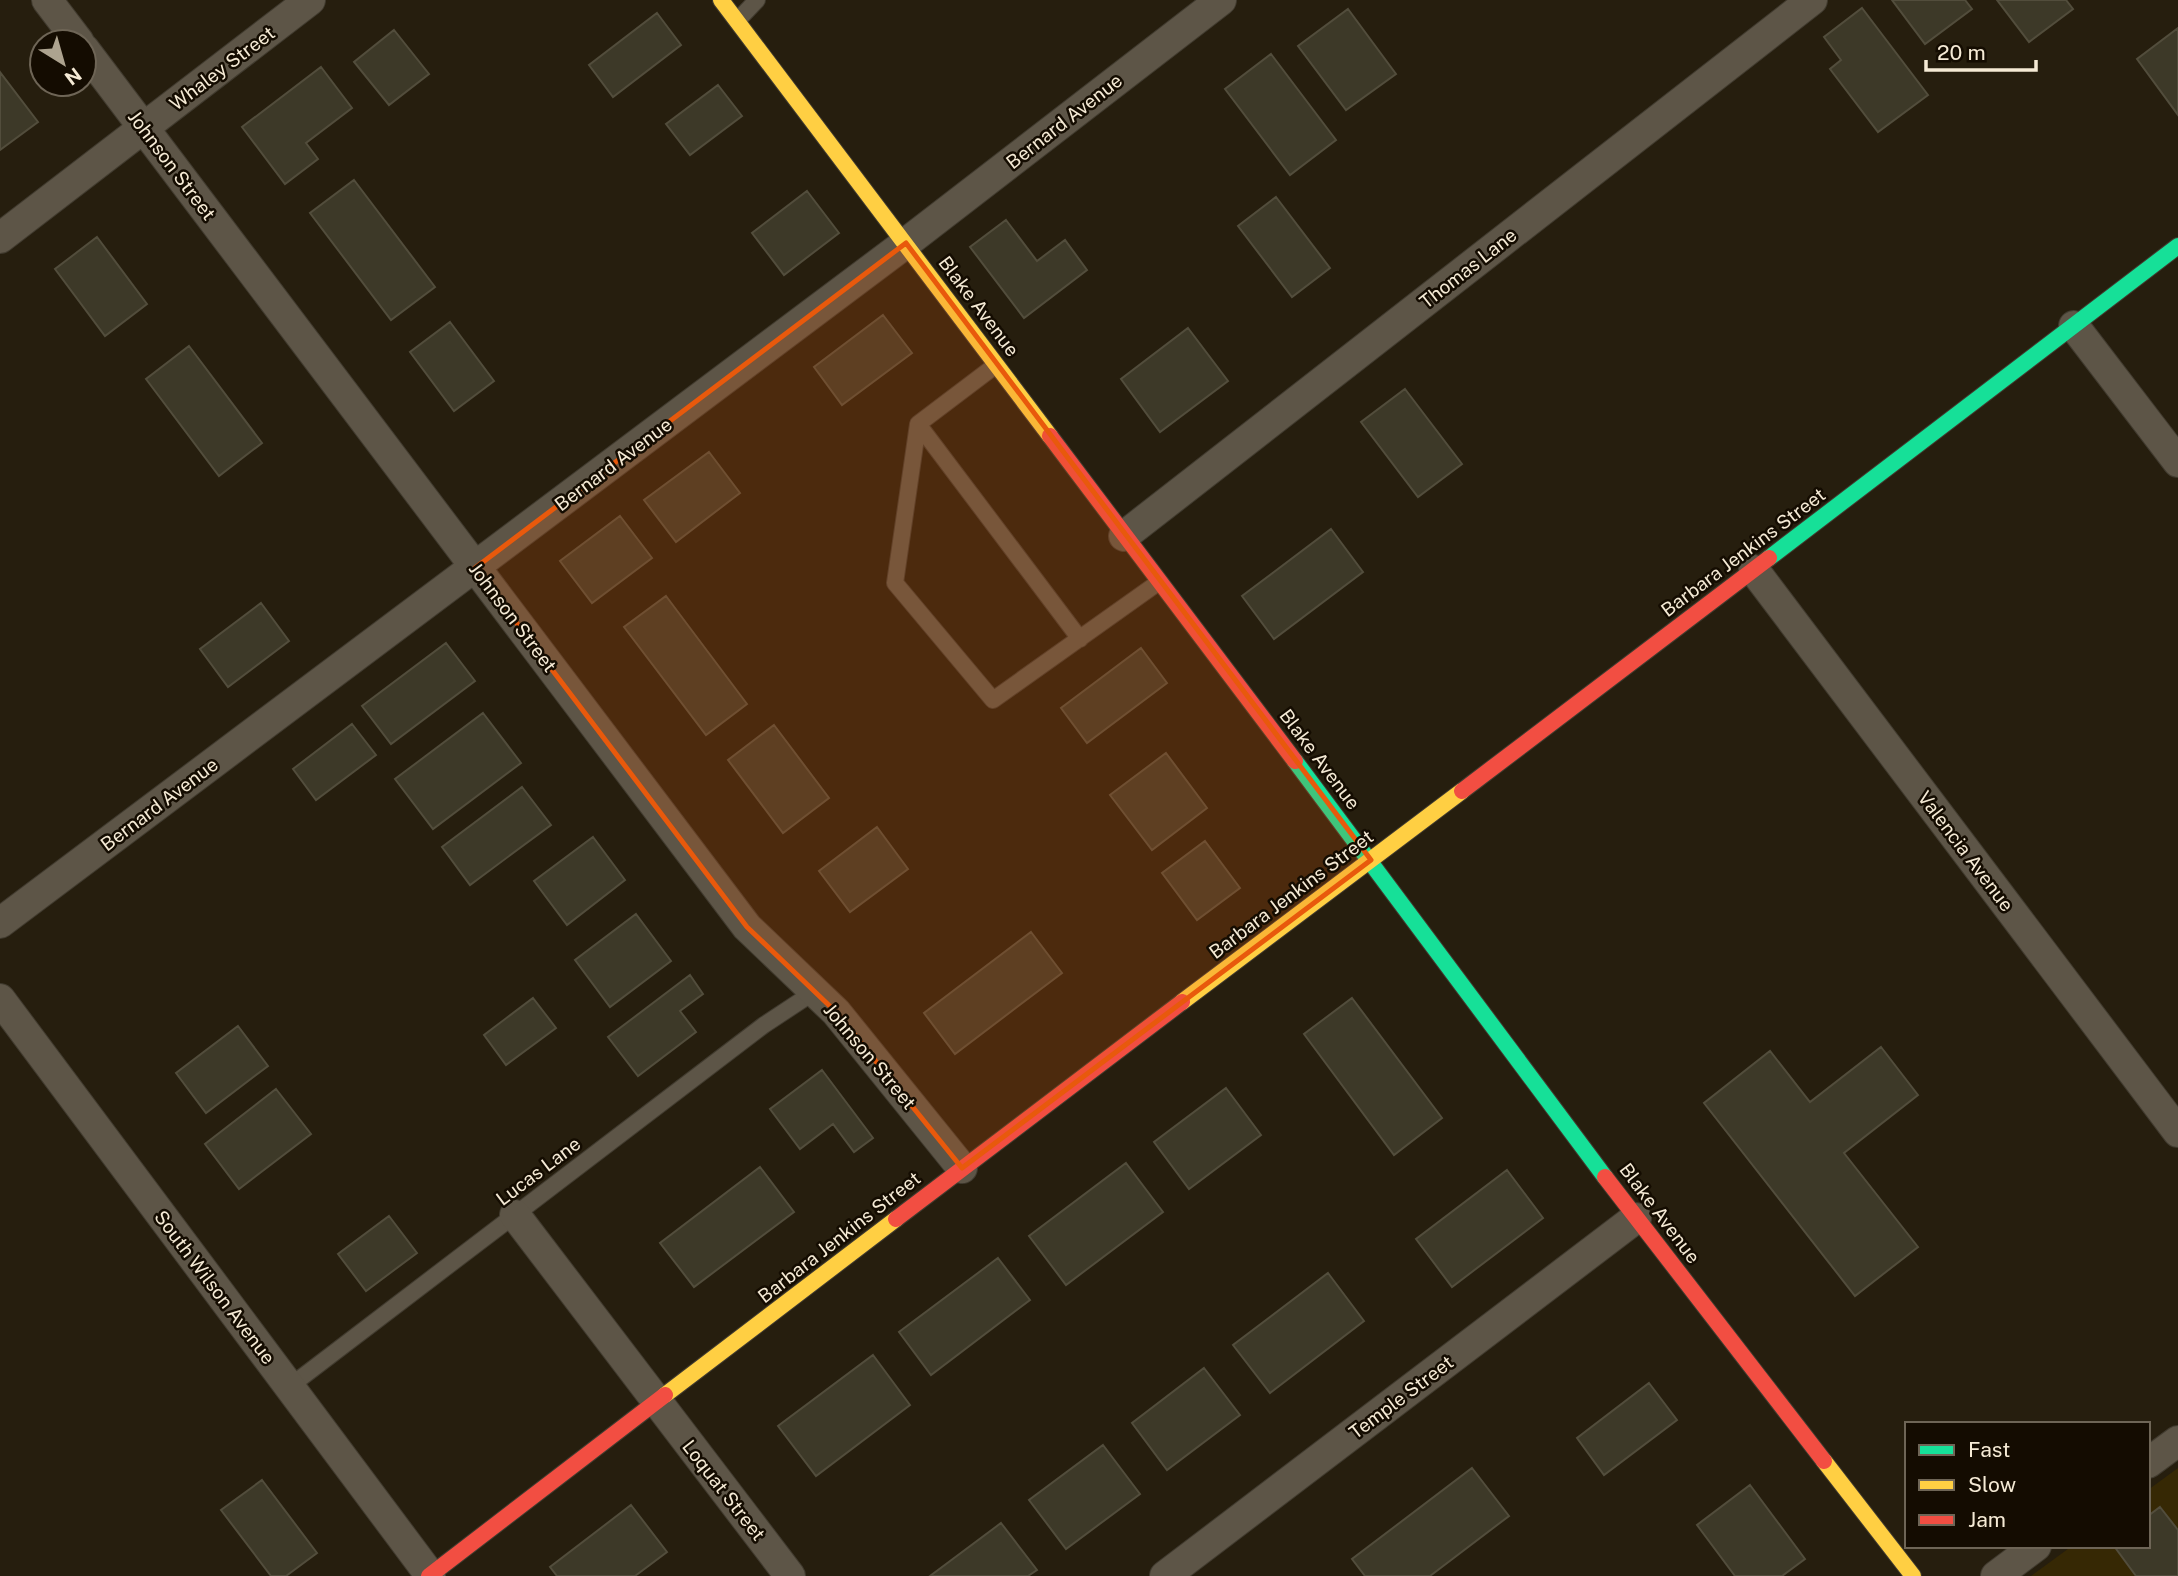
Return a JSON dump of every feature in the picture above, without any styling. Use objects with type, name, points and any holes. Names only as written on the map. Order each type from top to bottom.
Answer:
[{"type":"street","points":[[47,0],[68,28]]},
{"type":"street","name":"Whaley Street","points":[[0,238],[310,0]]},
{"type":"street","name":"Blake Avenue","points":[[721,0],[1371,860],[1636,1218],[1913,1576]]},
{"type":"street","name":"Bernard Avenue","points":[[0,923],[906,243],[1222,0]]},
{"type":"street","name":"Thomas Lane","points":[[1124,536],[1812,0]]},
{"type":"street","name":"Johnson Street","points":[[98,67],[747,927],[836,1012],[962,1168]]},
{"type":"street","name":"Barbara Jenkins Street","points":[[429,1576],[962,1168],[2178,246]]},
{"type":"street","points":[[2074,326],[2178,462]]},
{"type":"street","name":"Valencia Avenue","points":[[1754,570],[2178,1132]]},
{"type":"street","name":"South Wilson Avenue","points":[[0,999],[429,1576]]},
{"type":"street","name":"Loquat Street","points":[[515,1215],[790,1576]]},
{"type":"street","name":"Temple Street","points":[[1165,1576],[1636,1218]]},
{"type":"street","points":[[2150,1462],[2178,1441]]},
{"type":"street","points":[[1996,1576],[2033,1548]]},
{"type":"lane","points":[[737,21],[757,0]]},
{"type":"lane","points":[[996,365],[918,424],[895,583],[993,700],[1159,582]]},
{"type":"lane","points":[[918,424],[1080,639]]},
{"type":"lane","name":"Lucas Lane","points":[[289,1387],[764,1025],[814,992]]},
{"type":"highlighted area","points":[[906,243],[1371,860],[962,1168],[836,1012],[747,927],[475,568]]},
{"type":"shaded area","points":[[2178,1468],[2178,1576],[2031,1576],[2069,1548],[2150,1548],[2150,1489]]},
{"type":"building","points":[[1892,0],[1965,0],[1972,9],[1925,44]]},
{"type":"building","points":[[1997,0],[2066,0],[2073,9],[2029,42]]},
{"type":"building","points":[[1862,8],[1928,95],[1878,132],[1830,69],[1841,60],[1824,37]]},
{"type":"building","points":[[1348,9],[1396,74],[1346,110],[1298,46]]},
{"type":"building","points":[[657,13],[681,45],[613,97],[589,65]]},
{"type":"building","points":[[2178,28],[2178,115],[2137,59]]},
{"type":"building","points":[[394,30],[429,74],[389,105],[354,62]]},
{"type":"building","points":[[1271,54],[1336,140],[1290,175],[1225,89]]},
{"type":"building","points":[[321,67],[352,108],[306,143],[318,159],[285,184],[242,127]]},
{"type":"building","points":[[0,72],[38,122],[0,150]]},
{"type":"building","points":[[718,85],[742,116],[690,155],[666,124]]},
{"type":"building","points":[[354,180],[435,287],[391,320],[310,213]]},
{"type":"building","points":[[807,191],[839,233],[784,275],[752,233]]},
{"type":"building","points":[[1276,197],[1330,268],[1292,297],[1238,226]]},
{"type":"building","points":[[1006,220],[1037,261],[1065,240],[1087,270],[1024,318],[970,247]]},
{"type":"building","points":[[97,237],[147,304],[105,336],[55,269]]},
{"type":"building","points":[[883,315],[912,353],[842,405],[814,367]]},
{"type":"building","points":[[450,322],[494,381],[454,411],[410,352]]},
{"type":"building","points":[[1188,328],[1228,381],[1160,432],[1121,379]]},
{"type":"building","points":[[189,346],[262,443],[219,476],[146,379]]},
{"type":"building","points":[[1405,389],[1462,464],[1418,497],[1361,422]]},
{"type":"building","points":[[709,452],[740,493],[676,542],[644,500]]},
{"type":"building","points":[[620,516],[652,558],[592,603],[560,561]]},
{"type":"building","points":[[1331,529],[1363,572],[1274,639],[1242,596]]},
{"type":"building","points":[[666,596],[747,704],[706,735],[624,627]]},
{"type":"building","points":[[261,603],[289,641],[228,687],[200,649]]},
{"type":"building","points":[[446,643],[475,681],[391,744],[362,706]]},
{"type":"building","points":[[1141,648],[1167,683],[1087,743],[1061,708]]},
{"type":"building","points":[[483,713],[521,763],[433,829],[395,779]]},
{"type":"building","points":[[352,724],[376,755],[316,800],[293,769]]},
{"type":"building","points":[[774,725],[829,798],[783,833],[728,760]]},
{"type":"building","points":[[1166,753],[1207,808],[1152,850],[1110,795]]},
{"type":"building","points":[[522,787],[551,825],[470,885],[442,847]]},
{"type":"building","points":[[877,827],[908,869],[850,912],[819,871]]},
{"type":"building","points":[[593,837],[625,880],[567,925],[534,881]]},
{"type":"building","points":[[1205,841],[1240,888],[1197,920],[1162,873]]},
{"type":"building","points":[[636,914],[671,961],[610,1007],[575,960]]},
{"type":"building","points":[[1031,932],[1062,973],[955,1054],[924,1013]]},
{"type":"building","points":[[690,975],[703,994],[680,1011],[696,1032],[638,1076],[608,1037]]},
{"type":"building","points":[[533,998],[556,1028],[506,1065],[484,1035]]},
{"type":"building","points":[[1352,998],[1442,1118],[1394,1155],[1304,1034]]},
{"type":"building","points":[[238,1026],[268,1066],[206,1113],[176,1073]]},
{"type":"building","points":[[1881,1047],[1918,1095],[1844,1153],[1918,1247],[1855,1296],[1704,1103],[1770,1051],[1810,1102]]},
{"type":"building","points":[[822,1070],[873,1138],[854,1152],[833,1124],[800,1149],[770,1109]]},
{"type":"building","points":[[1226,1088],[1261,1135],[1189,1189],[1154,1142]]},
{"type":"building","points":[[276,1089],[311,1134],[239,1189],[205,1144]]},
{"type":"building","points":[[1126,1163],[1163,1212],[1066,1285],[1029,1236]]},
{"type":"building","points":[[760,1167],[794,1212],[694,1287],[660,1243]]},
{"type":"building","points":[[1507,1170],[1543,1218],[1452,1287],[1416,1239]]},
{"type":"building","points":[[389,1216],[417,1253],[366,1291],[338,1254]]},
{"type":"building","points":[[998,1258],[1030,1300],[931,1375],[899,1332]]},
{"type":"building","points":[[1328,1273],[1364,1321],[1270,1393],[1233,1345]]},
{"type":"building","points":[[873,1355],[910,1405],[816,1476],[778,1426]]},
{"type":"building","points":[[1204,1368],[1240,1415],[1167,1470],[1132,1423]]},
{"type":"building","points":[[1649,1383],[1677,1420],[1604,1475],[1577,1438]]},
{"type":"building","points":[[1103,1445],[1140,1494],[1066,1549],[1029,1500]]},
{"type":"building","points":[[1472,1468],[1509,1516],[1430,1576],[1365,1576],[1352,1559]]},
{"type":"building","points":[[262,1480],[317,1553],[286,1576],[271,1576],[221,1510]]},
{"type":"building","points":[[1750,1485],[1805,1559],[1782,1576],[1735,1576],[1697,1525]]},
{"type":"building","points":[[631,1505],[667,1552],[635,1576],[557,1576],[550,1567]]},
{"type":"building","points":[[2160,1507],[2178,1530],[2178,1576],[2136,1576],[2115,1548],[2150,1548],[2150,1514]]},
{"type":"building","points":[[1001,1523],[1037,1570],[1028,1576],[930,1576]]},
{"type":"traffic: fast","points":[[1769,558],[2178,246]]},
{"type":"traffic: fast","points":[[1295,761],[1605,1177]]},
{"type":"traffic: slow","points":[[721,0],[1050,436]]},
{"type":"traffic: slow","points":[[1182,1002],[1462,791]]},
{"type":"traffic: slow","points":[[665,1395],[896,1219]]},
{"type":"traffic: slow","points":[[1824,1461],[1913,1576]]},
{"type":"traffic: jam","points":[[1050,436],[1295,761]]},
{"type":"traffic: jam","points":[[1462,791],[1769,558]]},
{"type":"traffic: jam","points":[[896,1219],[1182,1002]]},
{"type":"traffic: jam","points":[[1605,1177],[1824,1461]]},
{"type":"traffic: jam","points":[[429,1576],[665,1395]]}]
